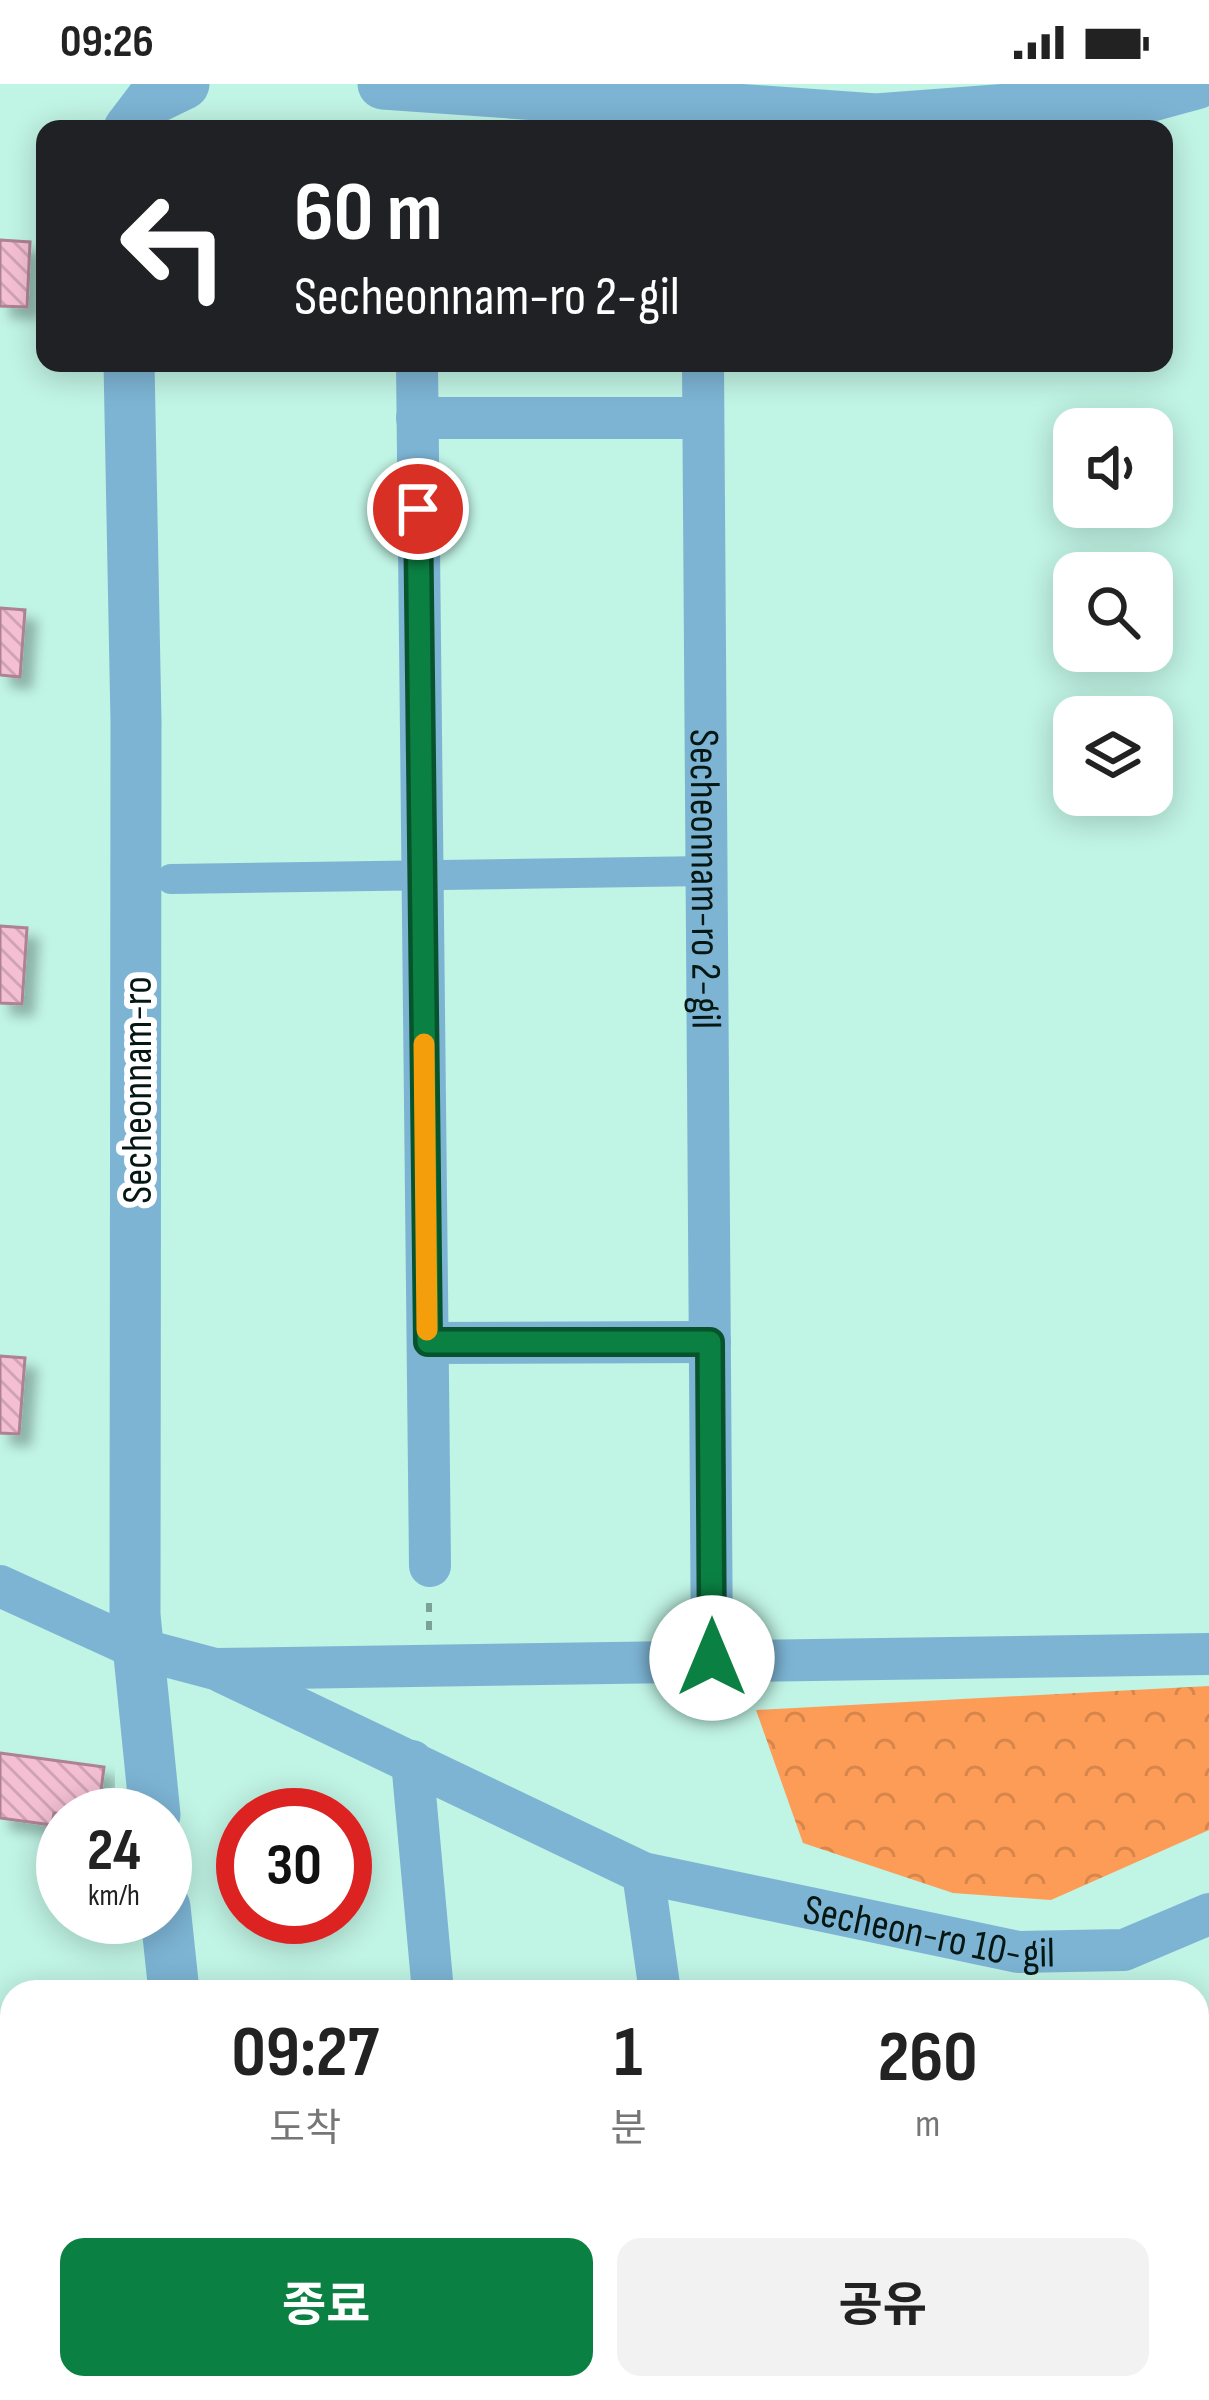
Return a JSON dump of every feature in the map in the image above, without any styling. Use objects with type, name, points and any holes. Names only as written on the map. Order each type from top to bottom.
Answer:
[{"type":"street","points":[[136,120],[151,100],[184,84]]},
{"type":"street","points":[[383,84],[700,116],[876,119],[1141,99],[1196,84]]},
{"type":"street","name":"Secheonnam-ro","points":[[129,372],[136,722],[136,1648],[152,1788]]},
{"type":"street","points":[[417,372],[430,1566]]},
{"type":"street","name":"Secheonnam-ro 2-gil","points":[[703,372],[712,1658]]},
{"type":"street","points":[[417,418],[703,418]]},
{"type":"street","points":[[171,879],[707,871]]},
{"type":"street","points":[[428,1342],[710,1342]]},
{"type":"street","points":[[0,1586],[136,1648],[215,1669],[1209,1654]]},
{"type":"street","name":"Secheon-ro 10-gil","points":[[215,1669],[643,1873],[1018,1952],[1124,1950],[1209,1913]]},
{"type":"street","points":[[412,1761],[432,1980]]},
{"type":"street","points":[[643,1873],[658,1980]]},
{"type":"street","points":[[169,1944],[173,1980]]},
{"type":"path","points":[[428,1664],[430,1566]]},
{"type":"green space","points":[[1209,1686],[1209,1830],[1051,1900],[953,1893],[803,1843],[756,1710]]},
{"type":"building","points":[[0,240],[30,242],[27,307],[0,306]]},
{"type":"building","points":[[0,608],[25,610],[20,677],[0,675]]},
{"type":"building","points":[[0,926],[27,928],[22,1004],[0,1003]]},
{"type":"building","points":[[0,1356],[25,1358],[19,1434],[0,1433]]},
{"type":"building","points":[[0,1753],[104,1767],[101,1788],[36,1788],[36,1823],[0,1818]]},
{"type":"slow traffic","points":[[424,1044],[427,1330]]},
{"type":"route","points":[[418,509],[428,1342],[710,1342],[712,1658]]}]
